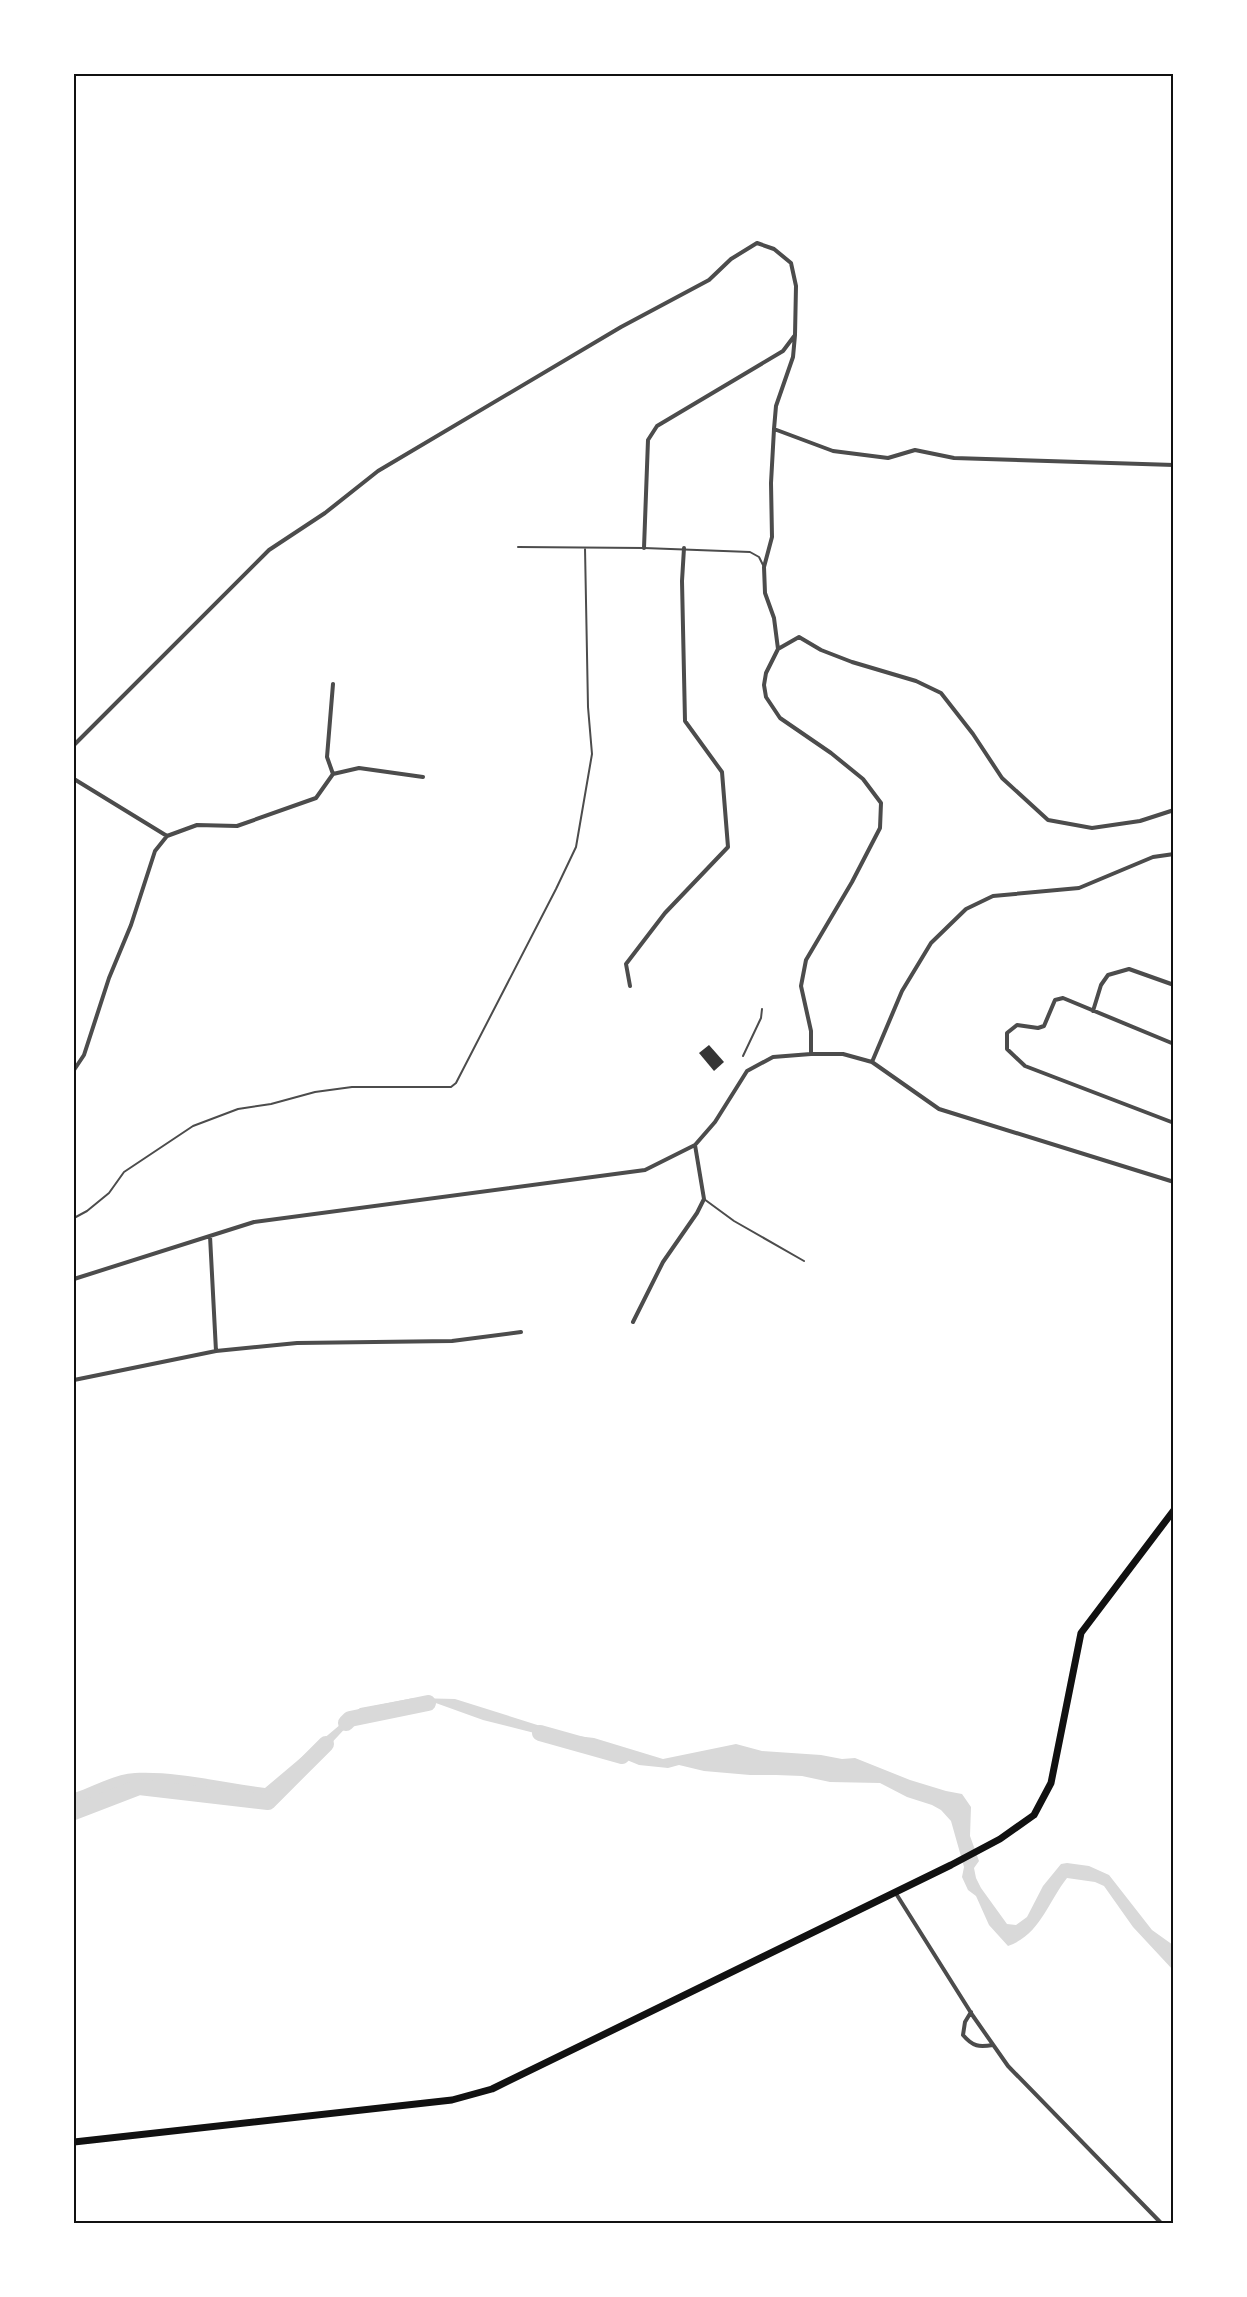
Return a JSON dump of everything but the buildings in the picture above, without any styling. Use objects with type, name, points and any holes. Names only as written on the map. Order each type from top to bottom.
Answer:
[{"type":"main road","points":[[74,2142],[452,2100],[492,2090],[847,1917],[1000,1839],[1034,1815],[1051,1783],[1081,1633],[1173,1510]]},
{"type":"street","points":[[74,745],[269,550],[325,513],[378,471],[621,327],[681,297],[709,280],[731,259],[757,243],[774,249],[791,264],[796,286],[793,357],[776,406],[771,483],[772,537],[764,567],[765,592],[774,618],[778,649]]},
{"type":"street","points":[[644,548],[648,440],[657,426],[783,351],[795,335]]},
{"type":"street","points":[[774,429],[833,452],[888,458],[915,450],[954,458],[1173,465]]},
{"type":"street","points":[[630,986],[626,964],[665,913],[728,847],[722,772],[685,721],[684,548]]},
{"type":"street","points":[[811,1054],[812,1031],[801,986],[806,960],[852,882],[880,828],[881,803],[863,779],[831,753],[780,718],[766,697],[764,685],[766,673],[778,649],[799,637],[821,650],[916,681],[941,693],[973,734],[1002,778],[1048,820],[1092,828],[1140,820],[1173,810]]},
{"type":"street","points":[[333,684],[327,757],[333,774]]},
{"type":"street","points":[[74,1070],[84,1055],[109,978],[131,925],[156,851],[167,836],[197,825],[237,826],[316,798],[333,774],[360,768],[423,777]]},
{"type":"street","points":[[74,779],[167,836]]},
{"type":"street","points":[[872,1062],[902,991],[931,943],[966,909],[993,896],[1079,888],[1153,857],[1173,854]]},
{"type":"street","points":[[1093,1011],[1101,985],[1108,975],[1129,969],[1173,985]]},
{"type":"street","points":[[1173,1044],[1063,998],[1055,1000],[1044,1026],[1038,1028],[1017,1025],[1007,1033],[1007,1049],[1025,1066],[1173,1123]]},
{"type":"street","points":[[74,1279],[254,1222],[645,1170],[695,1145],[715,1122],[747,1071],[773,1058],[811,1054],[843,1054],[872,1062],[939,1109],[1173,1182]]},
{"type":"street","points":[[633,1322],[663,1262],[704,1199],[695,1145]]},
{"type":"street","points":[[210,1236],[216,1351]]},
{"type":"street","points":[[74,1380],[216,1351],[297,1343],[452,1341],[521,1332]]},
{"type":"street","points":[[895,1891],[1008,2066],[1162,2223]]},
{"type":"street","points":[[971,2012],[965,2022],[963,2035],[971,2045],[980,2047],[993,2045]]},
{"type":"lane","points":[[518,547],[684,548],[750,552],[759,557],[764,567]]},
{"type":"lane","points":[[74,1218],[87,1211],[109,1193],[124,1172],[153,1152],[193,1126],[238,1109],[270,1104],[315,1092],[352,1087],[451,1087],[456,1083],[576,847],[592,754],[588,707],[585,548]]},
{"type":"lane","points":[[743,1056],[761,1018],[762,1009]]},
{"type":"lane","points":[[704,1199],[734,1221],[804,1262]]},
{"type":"shaded area","points":[[414,1698],[455,1699],[569,1735],[594,1738],[663,1759],[736,1744],[762,1751],[821,1755],[842,1759],[855,1758],[910,1780],[962,1794],[971,1807],[970,1836],[979,1861],[974,1868],[976,1878],[1007,1924],[1016,1925],[1027,1917],[1043,1886],[1061,1864],[1089,1866],[1109,1875],[1152,1930],[1173,1945],[1173,1970],[1133,1927],[1104,1886],[1095,1882],[1067,1878],[1036,1926],[1019,1941],[1008,1946],[989,1925],[976,1896],[968,1890],[962,1877],[964,1867],[951,1821],[941,1810],[932,1805],[907,1797],[880,1783],[830,1782],[802,1776],[704,1771],[679,1765],[668,1768],[639,1765],[605,1751],[483,1720],[433,1702],[423,1710],[407,1708],[352,1721],[325,1750],[311,1759],[268,1802],[139,1787],[74,1812],[74,1793],[127,1774],[168,1774],[265,1788],[360,1708]]},
{"type":"waterway","points":[[346,1723],[350,1719],[428,1703]]},
{"type":"waterway","points":[[540,1733],[622,1756]]},
{"type":"waterway","points":[[74,1812],[139,1787],[268,1802],[326,1744]]}]
